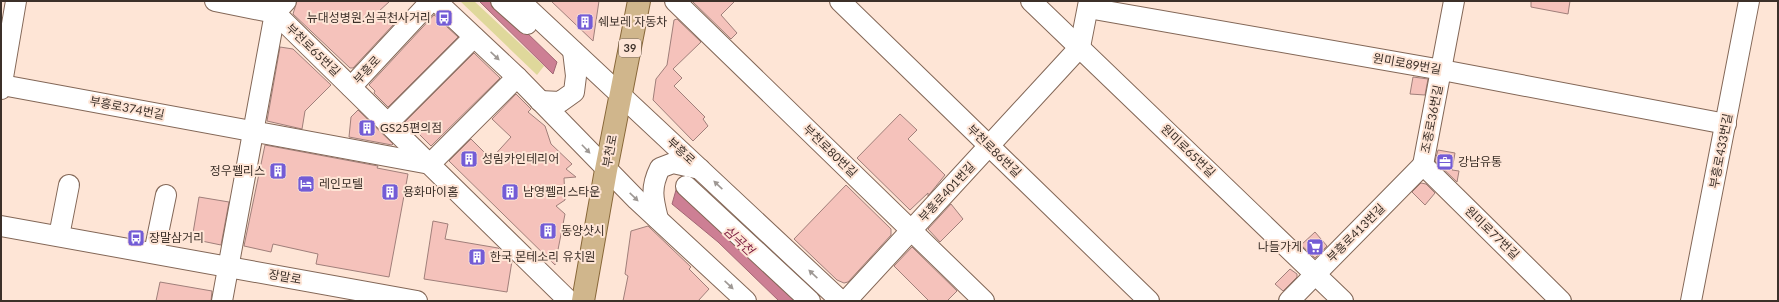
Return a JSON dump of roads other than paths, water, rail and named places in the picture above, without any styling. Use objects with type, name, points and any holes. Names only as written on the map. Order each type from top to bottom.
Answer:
[{"type":"main road","name":"부천로","points":[[583,301],[606,170],[639,1]]},
{"type":"street","points":[[1,87],[16,1]]},
{"type":"street","points":[[215,1],[275,5],[222,301]]},
{"type":"street","name":"부흥로","points":[[351,87],[431,1]]},
{"type":"street","points":[[436,1],[517,76],[606,170],[746,301]]},
{"type":"street","points":[[502,1],[566,52],[576,76],[574,92],[560,102],[540,101]]},
{"type":"street","name":"부흥로","points":[[520,1],[566,52],[621,95],[841,301]]},
{"type":"street","name":"부천로80번길","points":[[675,1],[984,301]]},
{"type":"street","name":"부천로86번길","points":[[840,1],[1149,301]]},
{"type":"street","name":"원미로65번길","points":[[1031,1],[1343,301]]},
{"type":"street","name":"조종로36번길","points":[[1423,165],[1454,1]]},
{"type":"street","name":"부흥로433번길","points":[[1691,301],[1749,1]]},
{"type":"street","name":"부천로65번길","points":[[275,5],[351,87],[569,301]]},
{"type":"street","points":[[1080,47],[1089,5]]},
{"type":"street","name":"원미로89번길","points":[[1089,5],[1726,124]]},
{"type":"street","points":[[388,123],[474,37]]},
{"type":"street","name":"부흥로401번길","points":[[846,301],[1080,47]]},
{"type":"street","points":[[430,164],[517,76]]},
{"type":"street","name":"부흥로374번길","points":[[1,87],[430,164]]},
{"type":"street","points":[[658,219],[653,198],[653,182],[660,168],[673,163],[700,169]]},
{"type":"street","name":"부흥로413번길","points":[[1289,301],[1423,165]]},
{"type":"street","name":"원미로77번길","points":[[1423,165],[1561,301]]},
{"type":"street","points":[[59,236],[69,185]]},
{"type":"street","points":[[686,186],[806,300]]},
{"type":"street","points":[[154,253],[166,195]]},
{"type":"street","name":"장말로","points":[[1,226],[417,301]]},
{"type":"water","points":[[479,1],[494,1],[557,62],[553,74]]},
{"type":"water","name":"심곡천","points":[[678,183],[806,301],[779,301],[718,242],[672,204]]},
{"type":"place","name":"뉴대성병원.심곡천사거리","points":[[444,18]]},
{"type":"place","name":"쉐보레 자동차","points":[[585,22]]},
{"type":"place","name":"GS25편의점","points":[[367,128]]},
{"type":"place","name":"성림카인테리어","points":[[469,159]]},
{"type":"place","name":"강남유통","points":[[1445,162]]},
{"type":"place","name":"정우펠리스","points":[[278,171]]},
{"type":"place","name":"레인모텔","points":[[306,184]]},
{"type":"place","name":"용화마이홈","points":[[390,192]]},
{"type":"place","name":"남영펠리스타운","points":[[510,192]]},
{"type":"place","name":"동양샷시","points":[[548,231]]},
{"type":"place","name":"장말삼거리","points":[[136,238]]},
{"type":"place","name":"나들가게","points":[[1315,247]]},
{"type":"place","name":"한국 몬테소리 유치원","points":[[477,257]]}]
